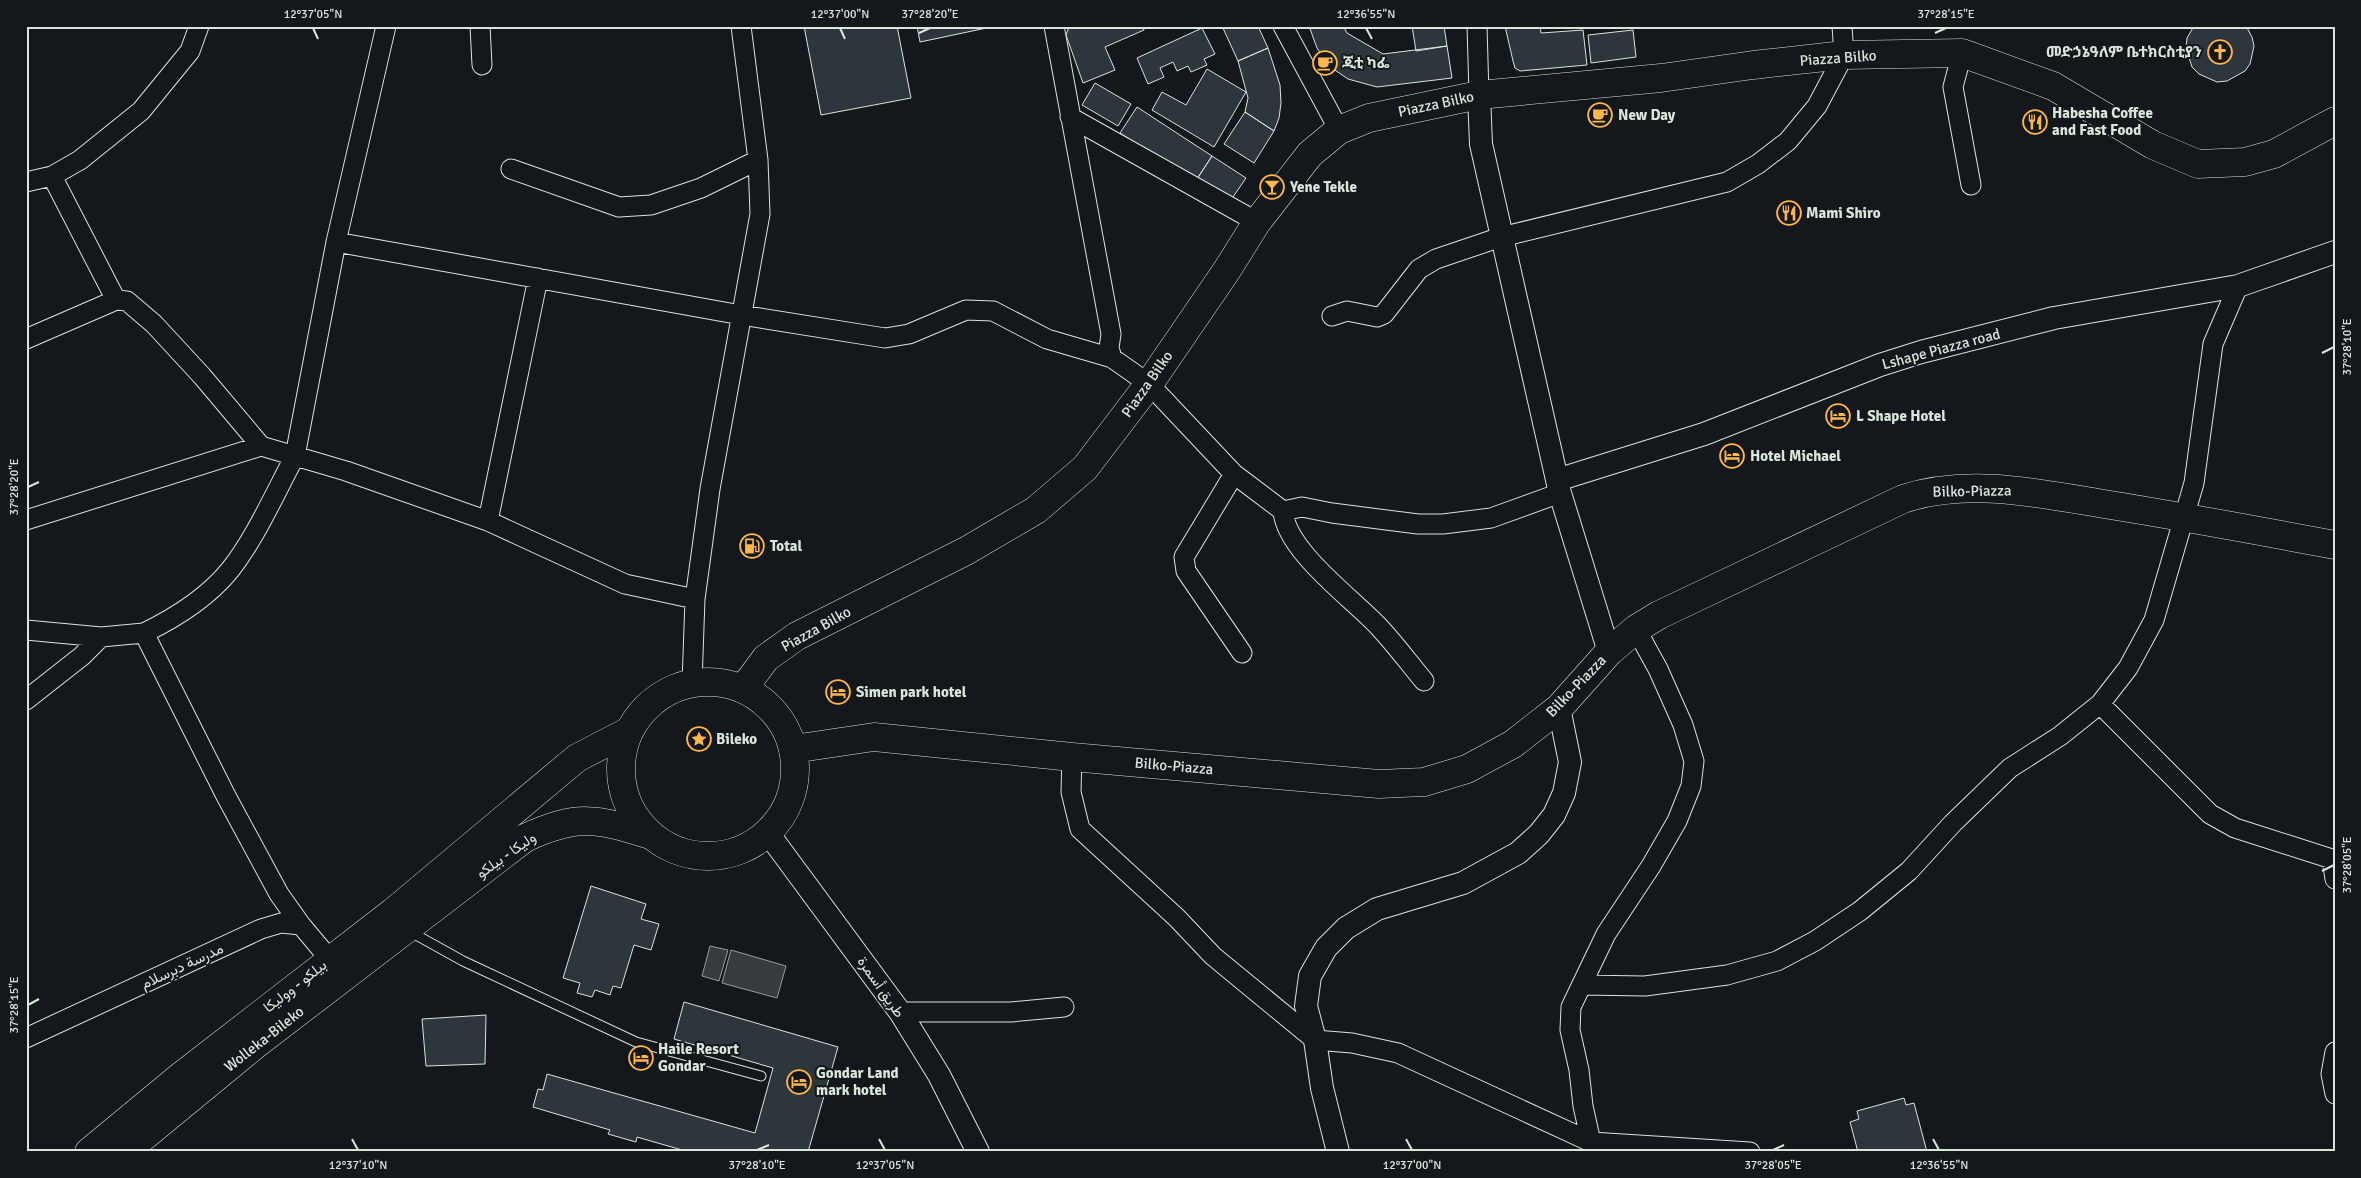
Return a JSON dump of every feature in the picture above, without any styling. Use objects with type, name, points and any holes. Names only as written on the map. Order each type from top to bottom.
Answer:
[{"type":"main road","name":"Piazza Bilko","points":[[742,689],[766,658],[797,636],[966,551],[1036,510],[1085,468],[1149,384],[1227,270],[1257,222],[1310,154],[1339,130],[1369,118],[1479,95],[1661,78],[1753,64],[1844,56],[1962,53],[2052,86],[2152,145],[2198,164],[2245,162],[2274,154],[2335,121]]},
{"type":"main road","name":"Bilko-Piazza","points":[[793,749],[874,737],[1072,757],[1379,784],[1424,782],[1467,769],[1513,744],[1559,708],[1609,652],[1636,629],[1659,615],[1903,499],[1925,492],[1961,489],[2009,489],[2186,517],[2335,545]]},
{"type":"main road","points":[[718,682],[742,689],[762,701],[778,717],[793,749],[796,769],[793,788],[784,813],[768,833],[746,848],[738,851],[722,856],[696,856],[671,849],[650,834],[632,813],[622,786],[621,758],[629,731],[645,708],[666,692],[692,683],[718,682]]},
{"type":"main road","name":"بيلكو - ووليكا","points":[[88,1152],[400,921],[503,822],[577,758],[629,731]]},
{"type":"main road","name":"وليكا - بيلكو","points":[[400,921],[525,838],[549,827],[581,820],[612,823],[650,834]]},
{"type":"main road","name":"Wolleka-Bileko","points":[[125,1152],[255,1045],[337,968]]},
{"type":"street","points":[[26,182],[52,176],[80,160],[141,111],[190,50],[199,26]]},
{"type":"street","points":[[26,630],[101,637],[144,633],[168,621],[198,600],[229,572],[242,554],[295,456],[336,242],[386,26]]},
{"type":"street","points":[[480,26],[482,64]]},
{"type":"street","points":[[692,683],[695,599],[710,489],[760,214],[758,160],[742,26]]},
{"type":"street","points":[[1054,26],[1111,334],[1110,348],[1112,358]]},
{"type":"street","points":[[1283,26],[1339,130]]},
{"type":"street","points":[[1477,26],[1481,144],[1558,487],[1609,652]]},
{"type":"street","points":[[1332,316],[1347,312],[1377,317],[1384,314],[1419,269],[1426,263],[1502,237],[1727,182],[1758,164],[1788,141],[1817,106],[1844,56],[1842,26]]},
{"type":"street","points":[[1962,53],[1953,87],[1971,184]]},
{"type":"street","points":[[1070,117],[1257,222]]},
{"type":"street","points":[[512,169],[619,207],[651,205],[701,188],[758,160]]},
{"type":"street","points":[[52,176],[116,300]]},
{"type":"street","points":[[336,242],[741,315],[885,338],[909,334],[966,310],[993,311],[1047,339],[1112,358],[1149,384],[1234,474],[1283,511],[1284,524],[1296,542],[1337,590],[1379,627],[1424,681]]},
{"type":"street","name":"Lshape Piazza road","points":[[1558,487],[1704,434],[1880,365],[1921,352],[2054,318],[2238,286],[2335,252]]},
{"type":"street","points":[[488,521],[538,278]]},
{"type":"street","points":[[1582,985],[1645,986],[1728,975],[1777,961],[1815,941],[1860,911],[1908,871],[1953,823],[2010,768],[2060,736],[2100,704],[2128,668],[2154,620],[2186,517],[2194,483],[2213,344],[2238,286]]},
{"type":"street","points":[[26,340],[116,300],[128,301],[154,324],[202,376],[261,446],[346,471],[488,521],[625,584],[695,599]]},
{"type":"street","points":[[26,520],[261,446]]},
{"type":"street","points":[[1234,474],[1184,557],[1186,571],[1242,653]]},
{"type":"street","points":[[1283,511],[1302,507],[1332,513],[1418,524],[1443,524],[1491,518],[1558,487]]},
{"type":"street","points":[[1591,1147],[1570,1030],[1571,1007],[1606,934],[1651,866],[1677,820],[1691,786],[1694,761],[1683,725],[1658,669],[1636,629]]},
{"type":"street","points":[[144,633],[226,796],[280,894],[300,925],[337,968]]},
{"type":"street","points":[[26,700],[82,656],[101,637]]},
{"type":"street","points":[[2100,704],[2210,814],[2235,828],[2333,860],[2335,879]]},
{"type":"street","points":[[1338,1152],[1322,1088],[1315,1040],[1306,1006],[1310,976],[1326,948],[1346,928],[1378,908],[1463,883],[1518,853],[1539,834],[1554,815],[1564,793],[1570,762],[1567,737],[1559,708]]},
{"type":"street","points":[[1072,757],[1071,792],[1080,829],[1177,918],[1213,956],[1315,1040],[1352,1043],[1398,1053],[1591,1147],[1750,1152]]},
{"type":"street","name":"طريق أسمرة","points":[[768,833],[900,1012],[939,1075],[978,1152]]},
{"type":"street","name":"مدرسة دبرسلام","points":[[26,1038],[261,929],[281,922],[300,925]]},
{"type":"street","points":[[900,1012],[1011,1012],[1064,1007]]},
{"type":"street","points":[[2335,1052],[2331,1074],[2335,1094]]},
{"type":"lane","points":[[400,921],[463,961],[636,1042],[761,1076]]},
{"type":"shaded area","points":[[710,946],[728,950],[719,981],[702,976]]},
{"type":"shaded area","points":[[731,950],[786,966],[777,998],[722,983]]},
{"type":"building","points":[[804,26],[897,26],[911,98],[821,115]]},
{"type":"building","points":[[917,26],[996,26],[920,42]]},
{"type":"building","points":[[1143,26],[1144,30],[1105,47],[1115,70],[1083,83],[1066,35],[1069,27]]},
{"type":"building","points":[[1222,26],[1258,26],[1268,48],[1238,61]]},
{"type":"building","points":[[1309,26],[1343,26],[1347,33],[1383,54],[1447,46],[1452,78],[1377,87],[1348,79],[1329,66],[1317,48]]},
{"type":"building","points":[[1412,26],[1444,26],[1447,46],[1416,51]]},
{"type":"building","points":[[1505,26],[1540,26],[1541,33],[1583,30],[1587,65],[1520,71],[1515,68]]},
{"type":"building","name":"መድኃኔዓለም ቤተክርስቲያን","points":[[2194,26],[2246,26],[2254,46],[2250,64],[2245,71],[2227,81],[2217,82],[2199,74],[2192,67],[2186,48],[2187,38]]},
{"type":"building","points":[[1202,28],[1215,54],[1204,59],[1207,65],[1191,72],[1188,66],[1177,71],[1173,62],[1160,68],[1164,77],[1148,84],[1137,58]]},
{"type":"building","points":[[1633,30],[1636,57],[1591,63],[1588,35]]},
{"type":"building","points":[[1268,48],[1280,85],[1281,103],[1279,118],[1274,131],[1245,112],[1248,98],[1238,61]]},
{"type":"building","points":[[1207,69],[1246,92],[1214,147],[1152,110],[1162,92],[1186,105]]},
{"type":"building","points":[[1095,83],[1131,104],[1118,126],[1082,105]]},
{"type":"building","points":[[1137,107],[1212,156],[1195,182],[1120,133]]},
{"type":"building","points":[[1245,112],[1274,131],[1254,163],[1224,144]]},
{"type":"building","points":[[1212,156],[1246,178],[1229,203],[1195,182]]},
{"type":"building","name":"Simen park hotel","points":[[844,682],[847,697],[832,697],[830,690],[832,687]]},
{"type":"building","points":[[591,886],[646,904],[641,919],[659,924],[651,950],[634,945],[621,988],[613,986],[610,995],[595,990],[592,997],[577,993],[580,983],[563,978]]},
{"type":"building","name":"Gondar Land mark hotel","points":[[684,1002],[838,1047],[808,1152],[689,1152],[637,1137],[636,1142],[608,1134],[610,1130],[533,1107],[538,1089],[543,1090],[547,1074],[755,1133],[773,1068],[674,1039]]},
{"type":"building","points":[[486,1015],[485,1064],[426,1066],[422,1019]]},
{"type":"building","points":[[1904,1098],[1906,1105],[1914,1103],[1927,1152],[1858,1152],[1850,1122],[1859,1119],[1857,1111]]},
{"type":"place","name":"መድኃኔዓለም ቤተክርስቲያን","points":[[2220,52]]},
{"type":"place","name":"ጂቲ ካፌ","points":[[1325,63]]},
{"type":"place","name":"New Day","points":[[1600,115]]},
{"type":"place","name":"Habesha Coffee and Fast Food","points":[[2035,122]]},
{"type":"place","name":"Yene Tekle","points":[[1272,187]]},
{"type":"place","name":"Mami Shiro","points":[[1789,213]]},
{"type":"place","name":"L Shape Hotel","points":[[1838,416]]},
{"type":"place","name":"Hotel Michael","points":[[1732,456]]},
{"type":"place","name":"Total","points":[[752,546]]},
{"type":"place","name":"Simen park hotel","points":[[838,692]]},
{"type":"place","name":"Bileko","points":[[699,739]]},
{"type":"place","name":"Haile Resort Gondar","points":[[641,1058]]},
{"type":"place","name":"Gondar Land mark hotel","points":[[799,1082]]}]
